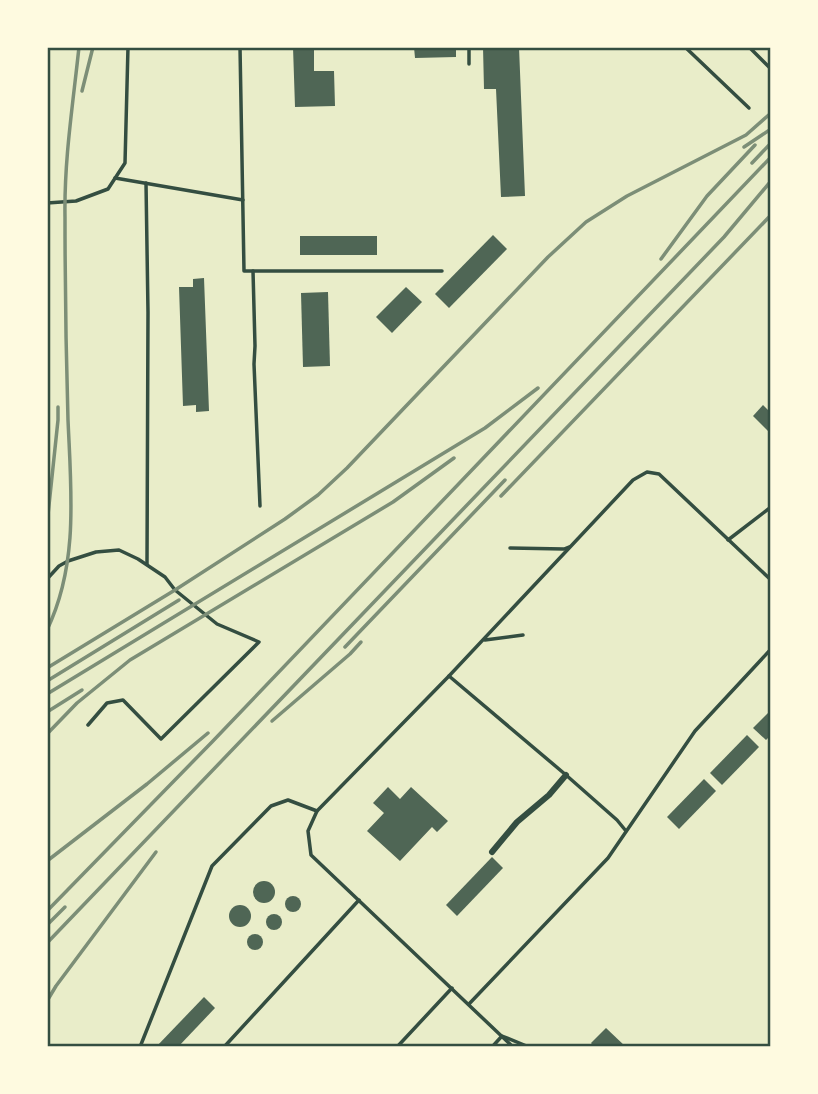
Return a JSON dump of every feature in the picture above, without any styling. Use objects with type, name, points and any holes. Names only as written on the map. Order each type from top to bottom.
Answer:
[{"type":"street","points":[[492,852],[517,822],[549,796],[566,775]]},
{"type":"lane","points":[[47,203],[76,201],[108,189],[125,163],[128,47]]},
{"type":"lane","points":[[240,47],[244,271],[442,271]]},
{"type":"lane","points":[[469,47],[469,64]]},
{"type":"lane","points":[[685,47],[749,108]]},
{"type":"lane","points":[[749,47],[771,69]]},
{"type":"lane","points":[[116,178],[243,200]]},
{"type":"lane","points":[[146,183],[147,565]]},
{"type":"lane","points":[[253,271],[256,346],[254,377],[260,506]]},
{"type":"lane","points":[[513,1047],[312,855],[308,831],[317,811],[449,676],[633,480],[648,472],[659,474],[771,580]]},
{"type":"lane","points":[[728,540],[771,507]]},
{"type":"lane","points":[[510,548],[564,549],[571,546]]},
{"type":"lane","points":[[47,579],[68,561],[96,552],[119,550],[165,577],[175,590],[217,624],[259,642],[161,739],[123,700],[107,703],[88,724]]},
{"type":"lane","points":[[483,640],[523,635]]},
{"type":"lane","points":[[468,1004],[608,858],[695,731],[771,649]]},
{"type":"lane","points":[[449,676],[566,775],[626,831]]},
{"type":"lane","points":[[140,1047],[212,866],[271,806],[288,800],[317,811]]},
{"type":"lane","points":[[224,1047],[359,900]]},
{"type":"lane","points":[[397,1047],[452,989]]},
{"type":"lane","points":[[492,1047],[502,1036]]},
{"type":"lane","points":[[502,1036],[529,1047]]},
{"type":"building","points":[[293,47],[314,47],[314,71],[334,71],[335,106],[295,107]]},
{"type":"building","points":[[414,47],[456,47],[456,57],[415,58]]},
{"type":"building","points":[[483,47],[519,47],[525,196],[501,197],[496,89],[484,89]]},
{"type":"building","points":[[493,235],[507,249],[449,308],[435,294]]},
{"type":"building","points":[[300,236],[377,236],[377,255],[300,255]]},
{"type":"building","points":[[204,278],[209,411],[196,412],[196,405],[183,406],[179,287],[193,287],[193,279]]},
{"type":"building","points":[[406,287],[422,302],[392,333],[376,317]]},
{"type":"building","points":[[328,292],[330,366],[303,367],[301,293]]},
{"type":"building","points":[[763,405],[771,413],[771,434],[753,416]]},
{"type":"building","points":[[771,710],[771,735],[766,740],[753,728]]},
{"type":"building","points":[[747,735],[759,747],[722,785],[710,773]]},
{"type":"building","points":[[704,779],[716,791],[679,829],[667,817]]},
{"type":"building","points":[[388,787],[400,799],[411,787],[448,821],[437,832],[432,827],[400,861],[367,831],[384,813],[373,803]]},
{"type":"building","points":[[492,857],[503,868],[457,916],[446,905]]},
{"type":"building","points":[[264,881],[272,884],[275,892],[272,900],[264,903],[256,900],[253,892],[256,884]]},
{"type":"building","points":[[290,896],[296,896],[301,904],[299,910],[290,912],[285,907],[285,901]]},
{"type":"building","points":[[240,905],[248,908],[251,916],[248,924],[240,927],[232,924],[229,916],[232,908]]},
{"type":"building","points":[[271,914],[277,914],[282,922],[280,928],[271,930],[266,925],[266,919]]},
{"type":"building","points":[[252,934],[258,934],[263,942],[261,948],[252,950],[247,945],[247,939]]},
{"type":"building","points":[[204,997],[215,1008],[178,1047],[156,1047]]},
{"type":"building","points":[[606,1028],[626,1047],[594,1047],[591,1043]]},
{"type":"railway","points":[[47,630],[64,579],[71,526],[65,196],[79,47]]},
{"type":"railway","points":[[82,91],[93,47]]},
{"type":"railway","points":[[47,668],[175,590],[318,495],[548,257],[586,222],[627,196],[746,135],[771,113]]},
{"type":"railway","points":[[744,147],[771,129]]},
{"type":"railway","points":[[752,163],[771,143]]},
{"type":"railway","points":[[661,259],[707,196],[755,145]]},
{"type":"railway","points":[[47,911],[771,157]]},
{"type":"railway","points":[[47,943],[724,237],[771,181]]},
{"type":"railway","points":[[501,496],[771,215]]},
{"type":"railway","points":[[47,694],[485,428],[538,388]]},
{"type":"railway","points":[[47,524],[58,407]]},
{"type":"railway","points":[[47,734],[77,703],[130,660],[393,502],[454,458]]},
{"type":"railway","points":[[345,647],[505,480]]},
{"type":"railway","points":[[47,681],[179,600]]},
{"type":"railway","points":[[272,721],[361,642]]},
{"type":"railway","points":[[47,712],[82,690]]},
{"type":"railway","points":[[47,861],[208,733]]},
{"type":"railway","points":[[47,1001],[156,852]]},
{"type":"railway","points":[[47,925],[65,907]]}]
